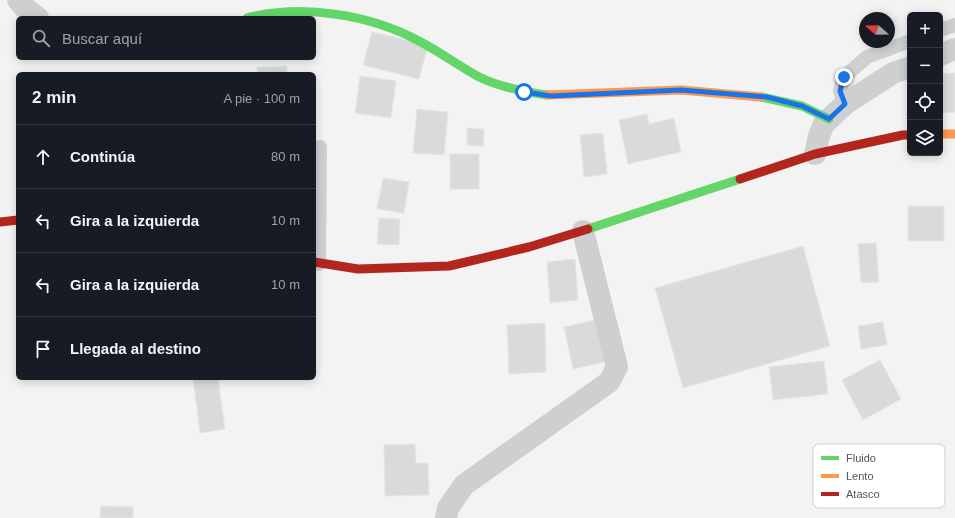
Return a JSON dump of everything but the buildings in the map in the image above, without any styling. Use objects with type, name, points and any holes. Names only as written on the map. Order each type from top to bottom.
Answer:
[{"type":"main road","points":[[254,16],[263,14],[312,12],[338,14],[365,20],[390,28],[418,40],[480,77],[524,92],[551,96],[681,90],[767,97],[802,106],[829,119]]},
{"type":"main road","points":[[943,134],[955,134]]},
{"type":"main road","points":[[317,263],[358,269],[449,266],[583,231],[815,154],[907,135]]},
{"type":"main road","points":[[0,222],[16,220]]},
{"type":"street","points":[[18,0],[35,16]]},
{"type":"street","points":[[943,54],[955,49]]},
{"type":"street","points":[[815,154],[819,136],[824,124],[845,104],[893,73],[907,68]]},
{"type":"street","points":[[446,518],[448,508],[464,485],[608,382],[617,367],[583,231]]},
{"type":"lane","points":[[943,29],[955,25]]},
{"type":"lane","points":[[845,104],[840,91],[844,77],[867,57],[907,42]]},
{"type":"lane","points":[[317,263],[320,147]]},
{"type":"traffic: fast","points":[[258,16],[290,12],[312,12],[335,14],[379,24],[419,41],[487,81],[512,89],[547,95]]},
{"type":"traffic: fast","points":[[761,97],[802,106],[829,119]]},
{"type":"traffic: fast","points":[[588,229],[740,179]]},
{"type":"traffic: slow","points":[[547,95],[681,90],[761,97]]},
{"type":"traffic: slow","points":[[943,134],[955,134]]},
{"type":"traffic: jam","points":[[740,179],[815,154],[907,135]]},
{"type":"traffic: jam","points":[[0,222],[16,220]]},
{"type":"traffic: jam","points":[[316,262],[358,269],[449,266],[529,247],[588,229]]},
{"type":"route","points":[[524,92],[551,96],[681,90],[767,97],[802,106],[829,119],[845,104],[840,91],[844,77]]}]
